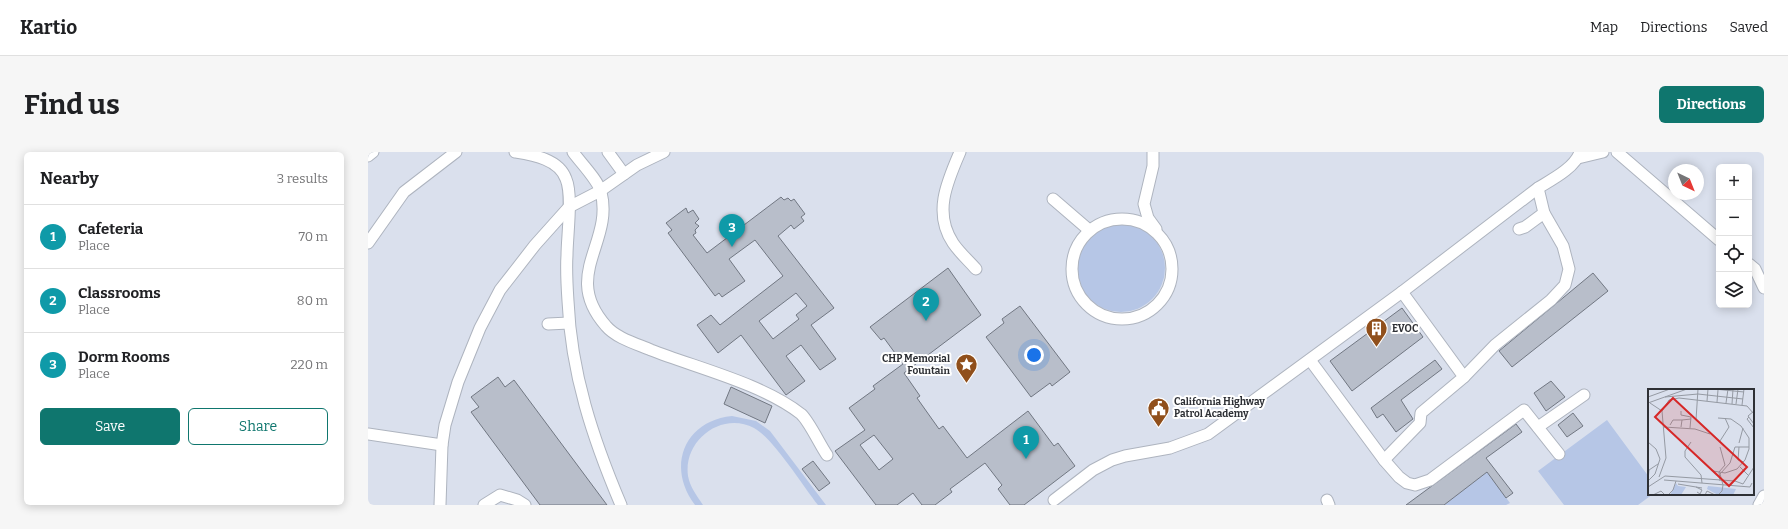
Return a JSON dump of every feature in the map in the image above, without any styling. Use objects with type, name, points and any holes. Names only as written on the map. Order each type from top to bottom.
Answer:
[{"type":"street","points":[[368,156],[373,152]]},
{"type":"street","points":[[368,244],[404,192],[456,152]]},
{"type":"street","points":[[515,152],[548,160],[558,168],[566,179],[569,207],[567,256],[569,323],[572,352],[590,425],[621,505]]},
{"type":"street","points":[[573,152],[600,191],[604,218],[588,267],[587,281],[588,293],[592,305],[607,328],[628,341],[744,384],[790,407],[802,415],[827,455]]},
{"type":"street","points":[[608,152],[624,174]]},
{"type":"street","points":[[440,505],[442,445],[445,426],[458,382],[485,316],[512,273],[569,207],[600,191],[636,166],[664,152]]},
{"type":"street","points":[[960,152],[946,186],[942,206],[943,224],[954,244],[976,268]]},
{"type":"street","points":[[1144,204],[1131,214],[1102,222],[1089,230],[1078,243],[1072,260],[1071,270],[1074,287],[1081,299],[1091,309],[1116,319],[1142,315],[1157,305],[1167,292],[1172,276],[1172,259],[1161,237],[1148,218],[1144,204],[1153,166],[1153,152]]},
{"type":"street","points":[[1054,500],[1093,470],[1112,460],[1125,456],[1170,448],[1208,434],[1402,292],[1538,188],[1556,177],[1579,155],[1602,152]]},
{"type":"street","points":[[1617,152],[1716,237]]},
{"type":"street","points":[[1384,460],[1420,423],[1421,414],[1464,377],[1495,345],[1551,300],[1565,285],[1569,269],[1563,246],[1544,213],[1538,188]]},
{"type":"street","points":[[1053,199],[1089,230]]},
{"type":"street","points":[[1519,229],[1525,227],[1544,213]]},
{"type":"street","points":[[1116,218],[1128,218],[1141,222],[1152,228],[1161,237]]},
{"type":"street","points":[[1756,267],[1764,288]]},
{"type":"street","points":[[1402,292],[1464,377]]},
{"type":"street","points":[[548,324],[569,323]]},
{"type":"street","points":[[1310,360],[1384,460],[1399,477],[1407,483],[1416,485],[1430,480],[1524,410],[1559,454]]},
{"type":"street","points":[[1538,427],[1584,395]]},
{"type":"street","points":[[368,434],[442,445]]},
{"type":"street","points":[[484,505],[500,495],[517,500],[525,505]]},
{"type":"street","points":[[1759,505],[1764,496]]},
{"type":"shaded area","points":[[1121,224],[1138,227],[1146,231],[1158,243],[1162,251],[1165,268],[1162,285],[1158,293],[1146,305],[1138,309],[1121,312],[1104,309],[1096,305],[1084,293],[1080,285],[1077,268],[1080,251],[1084,243],[1096,231],[1104,227]]},
{"type":"shaded area","points":[[732,416],[756,421],[770,431],[826,505],[818,505],[788,463],[762,433],[754,428],[742,424],[729,423],[718,426],[707,432],[698,441],[692,451],[688,463],[688,476],[692,488],[703,505],[695,505],[686,490],[682,476],[681,461],[685,448],[692,436],[702,427],[715,420]]},
{"type":"shaded area","points":[[1607,420],[1648,476],[1648,495],[1652,495],[1638,505],[1564,505],[1538,471]]},
{"type":"shaded area","points":[[1487,472],[1510,503],[1506,505],[1444,505]]},
{"type":"building","points":[[781,197],[784,200],[788,198],[791,201],[794,199],[805,214],[801,217],[804,221],[794,229],[791,225],[778,236],[834,308],[811,325],[836,359],[820,370],[801,345],[786,356],[805,381],[786,395],[741,335],[718,353],[697,325],[711,315],[720,325],[783,276],[755,240],[729,259],[745,281],[722,297],[719,293],[715,296],[668,233],[672,230],[666,223],[686,208],[688,213],[693,210],[699,219],[695,223],[699,226],[695,230],[696,233],[693,235],[707,253]],"holes":[[[796,293],[807,306],[796,315],[799,319],[773,339],[759,321]]]},
{"type":"building","points":[[948,268],[981,315],[904,373],[920,396],[917,398],[939,429],[943,426],[967,458],[1028,411],[1054,446],[1058,443],[1075,466],[1024,505],[1010,505],[998,489],[1002,485],[985,463],[950,489],[952,492],[935,505],[922,505],[913,493],[897,505],[876,505],[835,451],[865,430],[849,408],[875,389],[873,386],[903,364],[884,338],[881,340],[870,327]],"holes":[[[874,435],[893,459],[879,470],[860,445]]]},
{"type":"building","points":[[1593,273],[1608,291],[1512,367],[1499,351]]},
{"type":"building","points":[[1020,306],[1070,372],[1052,386],[1050,383],[1031,397],[986,337],[1004,323],[1002,319]]},
{"type":"building","name":"EVOC","points":[[1402,308],[1423,337],[1352,391],[1330,361]]},
{"type":"building","points":[[1435,360],[1442,369],[1401,400],[1413,419],[1396,432],[1383,414],[1377,418],[1371,408]]},
{"type":"building","points":[[498,377],[505,387],[514,380],[607,505],[540,505],[471,412],[479,407],[471,397]]},
{"type":"building","points":[[1551,381],[1565,397],[1546,411],[1534,393]]},
{"type":"building","points":[[731,387],[772,406],[765,423],[724,404]]},
{"type":"building","points":[[1573,413],[1583,426],[1567,437],[1558,425]]},
{"type":"building","points":[[1516,424],[1522,432],[1486,458],[1513,493],[1506,498],[1487,472],[1444,505],[1406,505]]},
{"type":"building","points":[[813,461],[830,483],[819,491],[802,469]]},
{"type":"place","name":"Dorm Rooms","points":[[732,247]]},
{"type":"place","name":"Classrooms","points":[[926,321]]},
{"type":"place","name":"EVOC","points":[[1377,348]]},
{"type":"place","name":"CHP Memorial Fountain","points":[[966,384]]},
{"type":"place","name":"California Highway Patrol Academy","points":[[1159,428]]},
{"type":"place","name":"Cafeteria","points":[[1026,459]]}]
